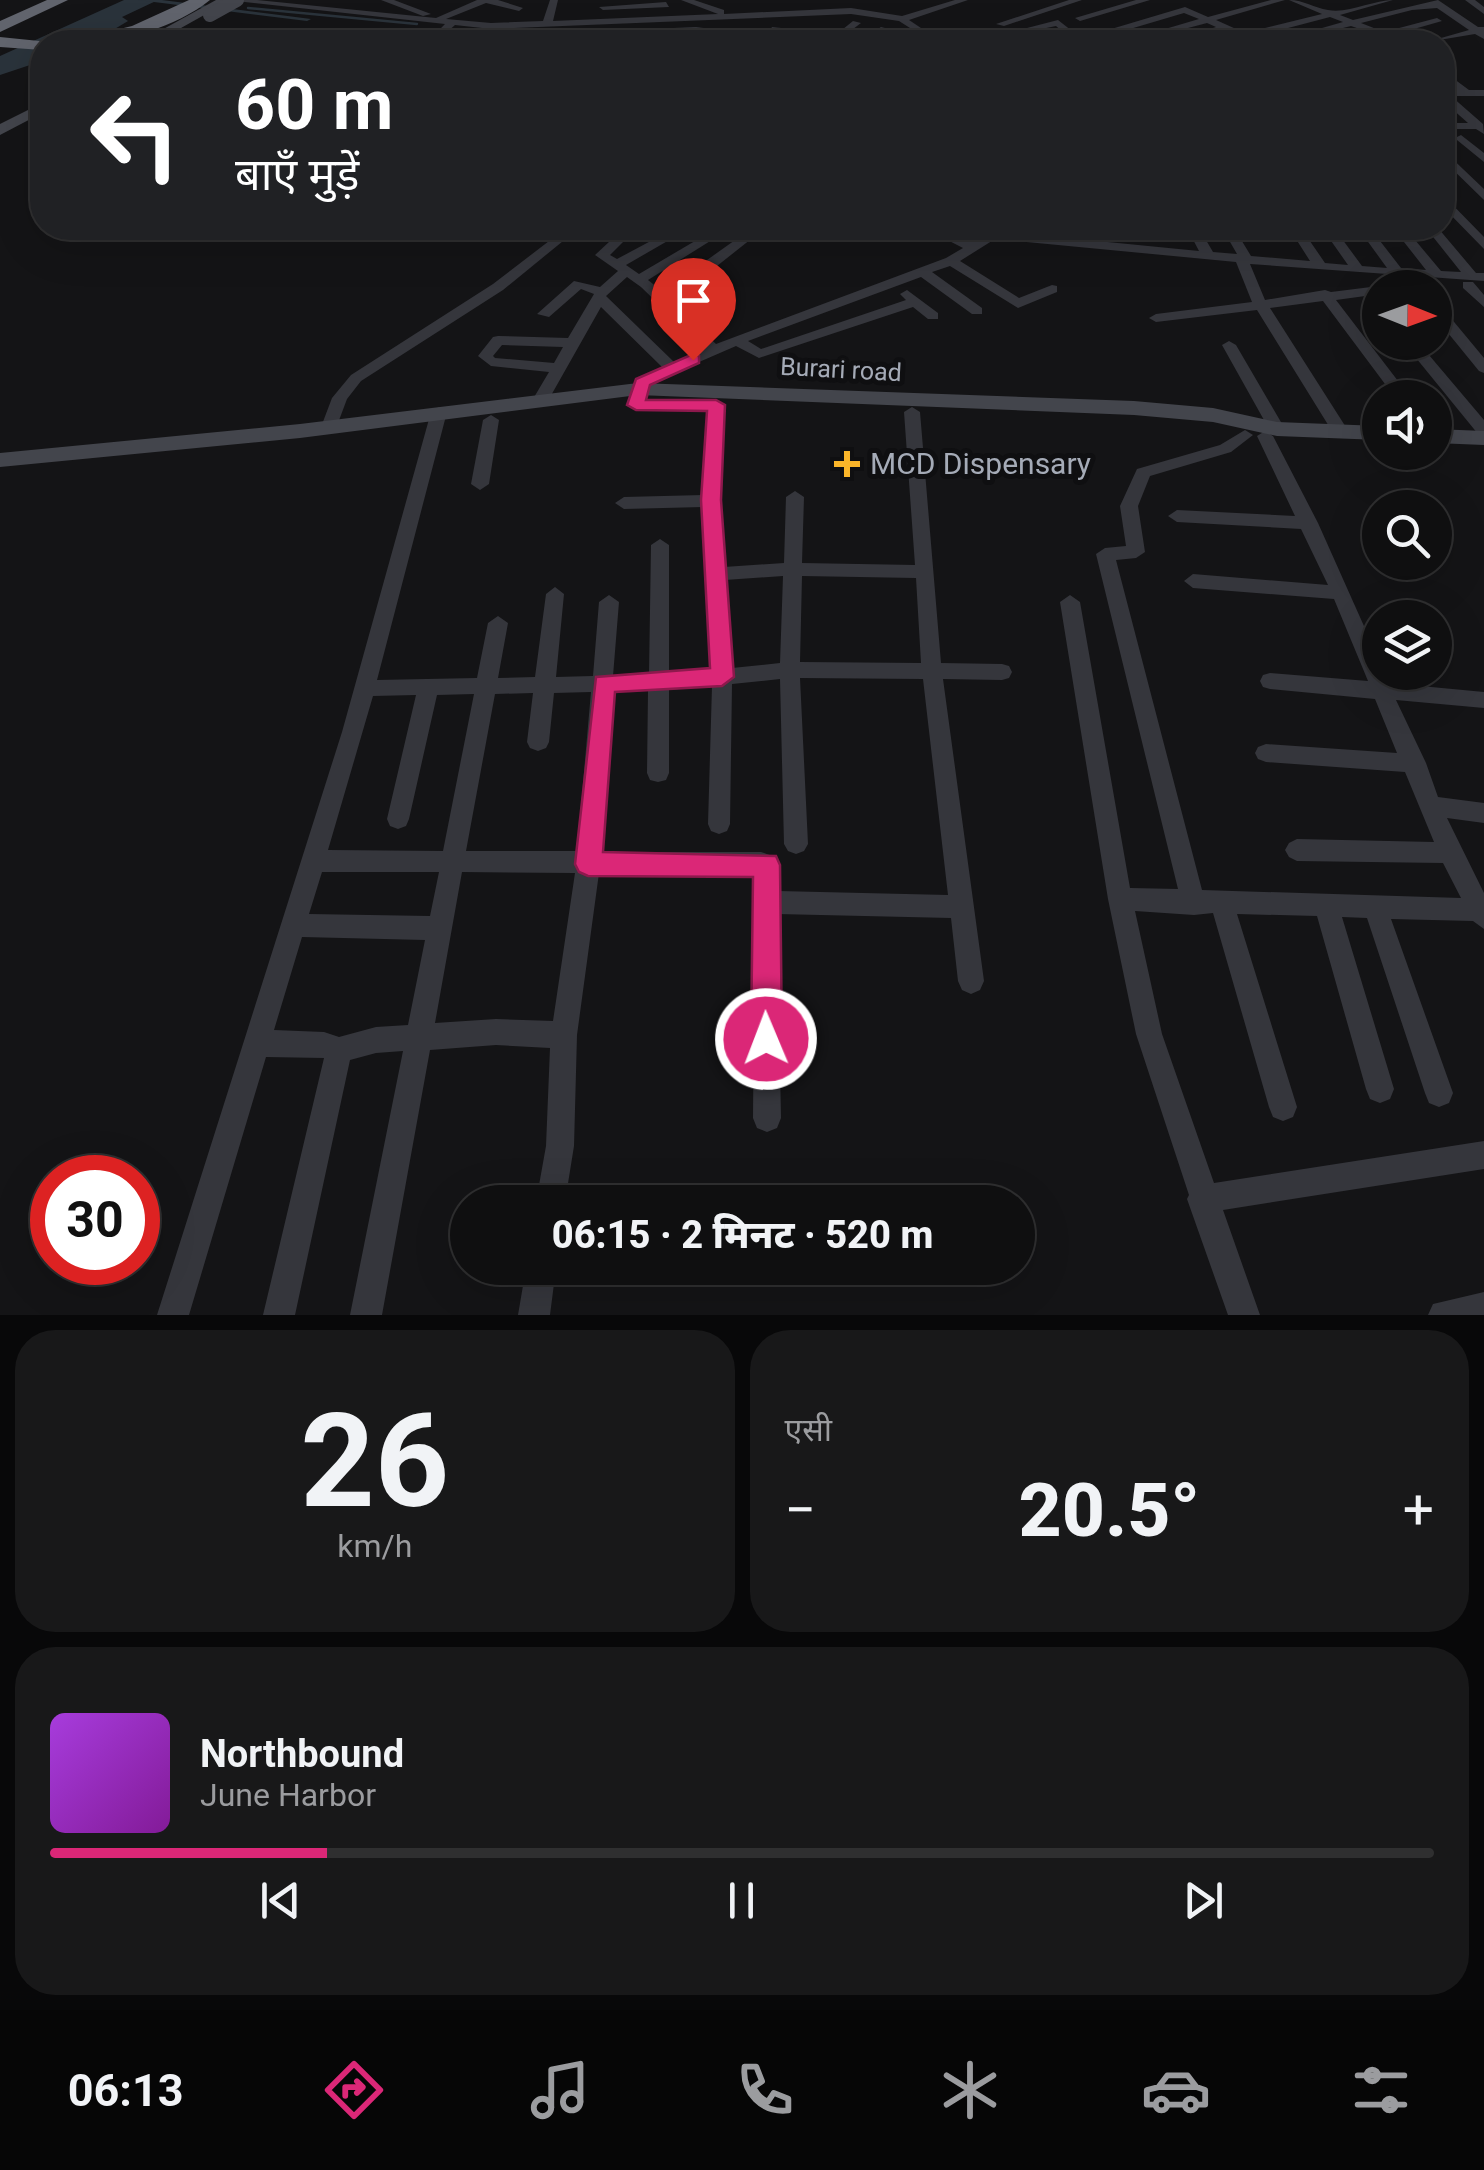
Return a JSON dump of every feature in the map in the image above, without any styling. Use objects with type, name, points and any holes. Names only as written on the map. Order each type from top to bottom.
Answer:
[{"type":"highway","points":[[0,13],[29,0]]},
{"type":"highway","points":[[0,27],[60,0]]},
{"type":"highway","points":[[131,30],[224,4]]},
{"type":"highway","points":[[0,42],[30,44]]},
{"type":"main road","points":[[171,30],[224,4]]},
{"type":"main road","points":[[180,30],[224,4]]},
{"type":"main road","points":[[0,122],[30,106]]},
{"type":"main road","points":[[0,130],[30,114]]},
{"type":"main road","name":"Burari road","points":[[0,460],[329,427],[437,419],[491,420],[637,397],[716,405],[831,403],[912,412],[1124,416],[1362,441]]},
{"type":"main road","name":"Burari road","points":[[0,478],[226,455],[541,399],[637,397],[1134,408],[1212,416],[1262,433],[1362,433]]},
{"type":"main road","points":[[1452,437],[1484,438]]},
{"type":"main road","points":[[1452,445],[1484,446]]},
{"type":"street","points":[[385,0],[424,13],[447,28]]},
{"type":"street","points":[[412,9],[434,0]]},
{"type":"street","points":[[424,13],[458,0]]},
{"type":"street","points":[[447,28],[486,0],[519,8]]},
{"type":"street","points":[[525,24],[534,0]]},
{"type":"street","points":[[547,24],[554,0]]},
{"type":"street","points":[[685,0],[722,15],[756,0]]},
{"type":"street","points":[[592,22],[606,3],[700,5],[718,0]]},
{"type":"street","points":[[735,16],[769,0]]},
{"type":"street","points":[[771,14],[808,0]]},
{"type":"street","points":[[813,12],[839,0]]},
{"type":"street","points":[[902,19],[964,0]]},
{"type":"street","points":[[1001,24],[1078,0]]},
{"type":"street","points":[[1080,18],[1146,0]]},
{"type":"street","points":[[1174,0],[1166,2],[1228,30]]},
{"type":"street","points":[[1170,30],[1281,0]]},
{"type":"street","points":[[1293,0],[1369,30]]},
{"type":"street","points":[[1216,30],[1334,0]]},
{"type":"street","points":[[1266,30],[1389,0]]},
{"type":"street","points":[[1468,0],[1484,12]]},
{"type":"street","points":[[224,4],[447,28],[813,12],[874,3]]},
{"type":"street","points":[[1324,30],[1435,3],[1480,33]]},
{"type":"street","points":[[850,5],[902,19],[919,30]]},
{"type":"street","points":[[1114,30],[1200,7]]},
{"type":"street","points":[[1402,30],[1437,21]]},
{"type":"street","points":[[1025,30],[1058,22],[1066,30]]},
{"type":"street","points":[[846,30],[856,23]]},
{"type":"street","points":[[679,30],[771,30]]},
{"type":"street","points":[[1455,38],[1480,33]]},
{"type":"street","points":[[1455,42],[1480,33]]},
{"type":"street","points":[[1455,84],[1466,93]]},
{"type":"street","points":[[1455,93],[1483,86]]},
{"type":"street","points":[[1455,105],[1481,128]]},
{"type":"street","points":[[1464,113],[1484,113]]},
{"type":"street","points":[[1455,127],[1481,128]]},
{"type":"street","points":[[1460,138],[1484,160]]},
{"type":"street","points":[[1455,164],[1484,196]]},
{"type":"street","points":[[1458,167],[1484,168]]},
{"type":"street","points":[[1455,213],[1484,245]]},
{"type":"street","points":[[329,427],[340,398],[356,378],[498,287],[557,240]]},
{"type":"street","points":[[617,240],[602,253],[656,294],[714,350]]},
{"type":"street","points":[[541,399],[601,294],[668,240]]},
{"type":"street","points":[[627,272],[698,240]]},
{"type":"street","points":[[656,294],[712,263],[743,240]]},
{"type":"street","points":[[956,240],[974,248]]},
{"type":"street","points":[[637,397],[672,369],[714,350],[952,261],[985,240]]},
{"type":"street","points":[[1082,240],[1362,270]]},
{"type":"street","points":[[1170,240],[1175,250]]},
{"type":"street","points":[[1200,240],[1208,255]]},
{"type":"street","points":[[1234,240],[1260,304],[1341,432]]},
{"type":"street","points":[[1303,240],[1320,266]]},
{"type":"street","points":[[1337,240],[1358,270]]},
{"type":"street","points":[[1373,240],[1395,270]]},
{"type":"street","points":[[1410,240],[1433,270]]},
{"type":"street","points":[[1442,240],[1477,280],[1484,303]]},
{"type":"street","points":[[952,261],[1018,304],[1052,289]]},
{"type":"street","points":[[923,272],[977,311]]},
{"type":"street","points":[[1452,275],[1477,280]]},
{"type":"street","points":[[1452,282],[1477,280]]},
{"type":"street","points":[[894,283],[934,316]]},
{"type":"street","points":[[544,314],[579,284],[601,294],[672,369]]},
{"type":"street","points":[[1156,318],[1362,290]]},
{"type":"street","points":[[1325,294],[1389,380]]},
{"type":"street","points":[[738,341],[757,354],[916,301]]},
{"type":"street","points":[[1452,329],[1484,368]]},
{"type":"street","points":[[559,368],[491,362],[484,356],[498,340],[573,344]]},
{"type":"street","points":[[1228,345],[1262,433],[1362,642]]},
{"type":"street","points":[[1425,360],[1484,430]]},
{"type":"street","points":[[716,405],[711,500],[722,677],[719,824]]},
{"type":"street","points":[[912,412],[932,671],[971,981]]},
{"type":"street","points":[[173,1315],[365,688],[437,419]]},
{"type":"street","points":[[480,484],[491,420]]},
{"type":"street","points":[[1194,904],[1105,554],[1136,552],[1129,506],[1143,473],[1195,454],[1233,448],[1262,433]]},
{"type":"street","points":[[794,496],[790,670],[796,844]]},
{"type":"street","points":[[624,503],[711,500]]},
{"type":"street","points":[[1177,516],[1308,523]]},
{"type":"street","points":[[658,773],[662,683],[660,546]]},
{"type":"street","points":[[718,574],[793,569],[926,572]]},
{"type":"street","points":[[1192,582],[1340,593]]},
{"type":"street","points":[[538,742],[556,594]]},
{"type":"street","points":[[554,1185],[560,1146],[564,1035],[588,864],[609,602]]},
{"type":"street","points":[[1070,602],[1120,899],[1148,1034],[1244,1315]]},
{"type":"street","points":[[366,1315],[498,622]]},
{"type":"street","points":[[365,688],[662,683],[790,670],[1002,672]]},
{"type":"street","points":[[1270,680],[1362,687]]},
{"type":"street","points":[[398,819],[428,687]]},
{"type":"street","points":[[1120,899],[1483,914],[1476,883],[1450,852],[1383,690]]},
{"type":"street","points":[[1392,690],[1484,700]]},
{"type":"street","points":[[1266,753],[1415,763]]},
{"type":"street","points":[[1432,806],[1484,813]]},
{"type":"street","points":[[1298,850],[1450,852]]},
{"type":"street","points":[[314,861],[764,863],[768,1118]]},
{"type":"street","points":[[765,902],[962,907]]},
{"type":"street","points":[[1222,904],[1283,1106]]},
{"type":"street","points":[[1326,906],[1380,1089]]},
{"type":"street","points":[[1375,907],[1439,1093]]},
{"type":"street","points":[[294,926],[438,928]]},
{"type":"street","points":[[257,1043],[324,1044],[339,1050],[376,1040],[496,1032],[564,1035]]},
{"type":"street","points":[[279,1315],[339,1050]]},
{"type":"street","points":[[1202,1199],[1319,1183],[1418,1160],[1484,1155]]},
{"type":"street","points":[[534,1315],[539,1285]]},
{"type":"street","points":[[1444,1315],[1484,1308]]},
{"type":"shaded area","points":[[124,0],[158,0],[122,17],[128,21],[113,30],[58,30]]},
{"type":"shaded area","points":[[30,42],[30,65],[0,75],[0,56]]},
{"type":"waterway","points":[[142,0],[307,19]]},
{"type":"waterway","points":[[248,8],[417,24]]},
{"type":"place","name":"MCD Dispensary","points":[[847,464]]},
{"type":"route","points":[[693,360],[642,382],[636,405],[716,405],[711,500],[722,677],[604,684],[588,864],[764,863],[766,1039]]}]
